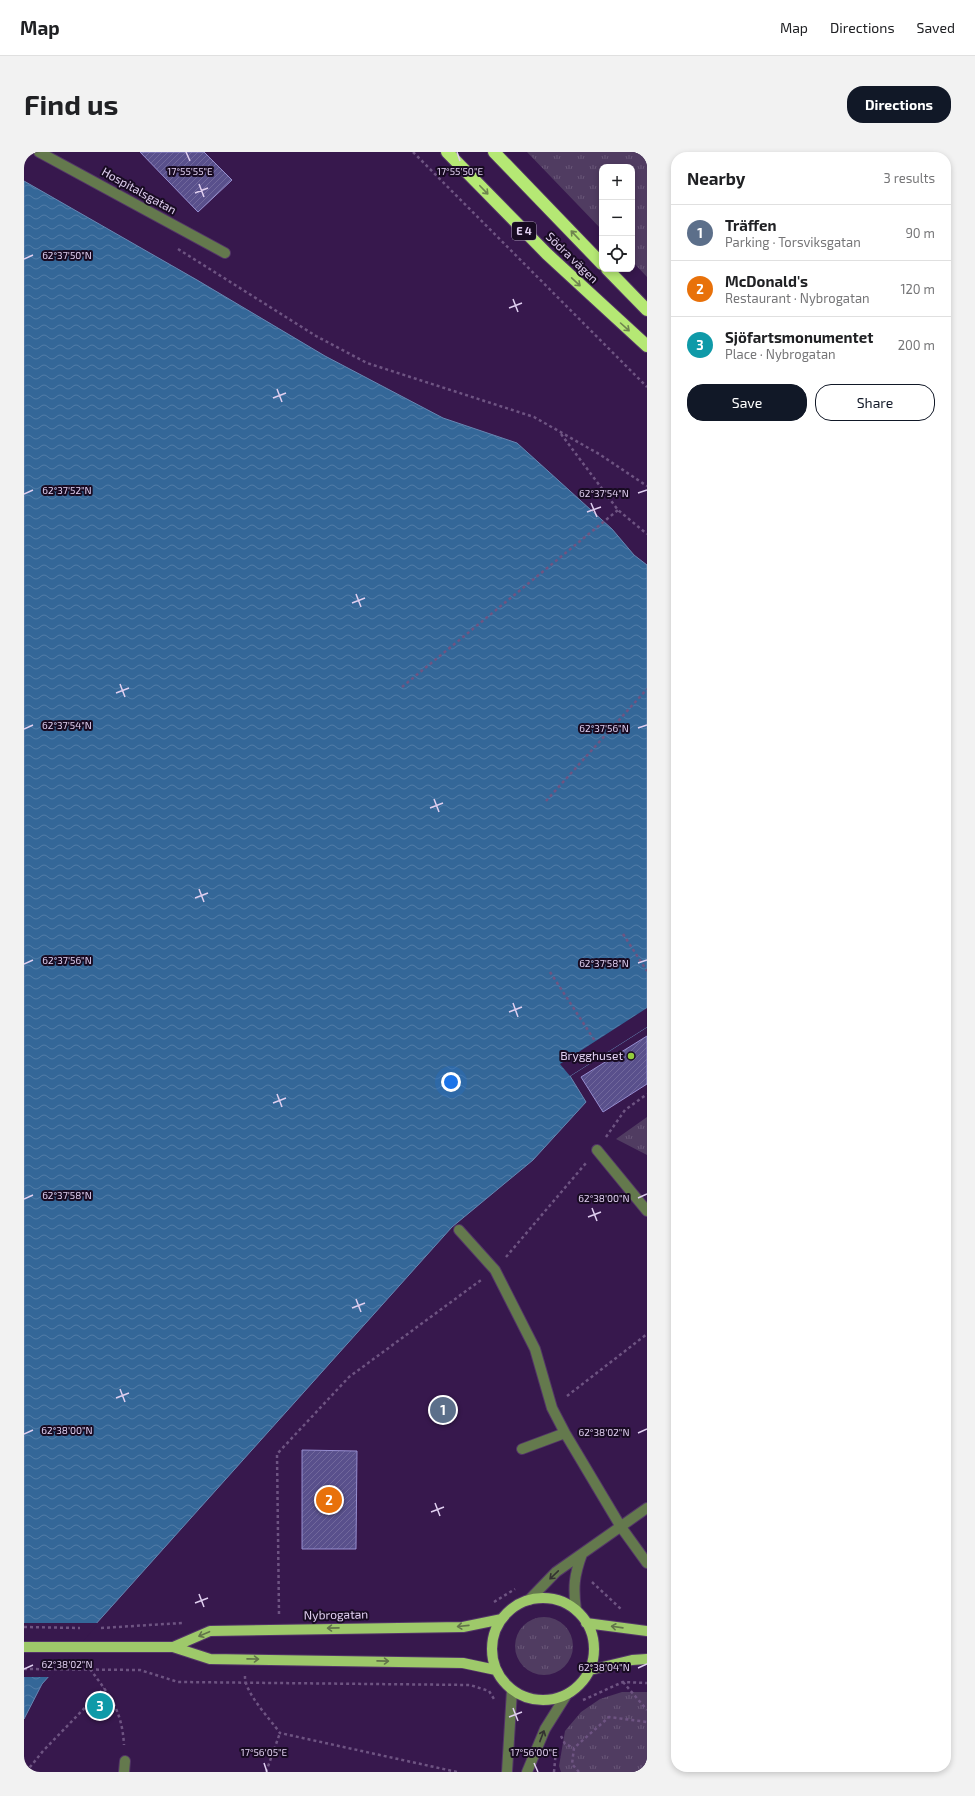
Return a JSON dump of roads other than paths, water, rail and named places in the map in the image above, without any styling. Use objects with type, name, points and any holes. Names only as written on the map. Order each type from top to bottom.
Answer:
[{"type":"highway","name":"Södra vägen","points":[[447,152],[547,254],[647,346]]},
{"type":"highway","name":"Södra vägen","points":[[494,152],[599,261]]},
{"type":"highway","name":"Södra vägen","points":[[610,272],[647,310]]},
{"type":"main road","points":[[546,1598],[556,1600],[576,1610],[586,1623],[593,1643],[594,1654],[590,1670],[580,1684],[567,1694],[553,1699],[539,1700],[525,1697],[512,1690],[503,1681],[496,1670],[492,1653],[494,1635],[502,1619],[514,1607],[529,1600],[546,1598]]},
{"type":"main road","name":"Nybrogatan","points":[[174,1647],[210,1631],[463,1626],[502,1619]]},
{"type":"main road","points":[[586,1623],[647,1631]]},
{"type":"main road","name":"Nybrogatan","points":[[24,1647],[174,1647],[210,1658],[464,1663],[496,1670]]},
{"type":"main road","points":[[590,1670],[632,1660],[647,1659]]},
{"type":"street","name":"Hospitalsgatan","points":[[39,152],[225,253]]},
{"type":"street","points":[[597,1150],[647,1210]]},
{"type":"street","points":[[459,1230],[495,1270],[536,1349],[552,1408],[565,1434],[621,1527],[647,1563]]},
{"type":"street","points":[[522,1449],[565,1434]]},
{"type":"street","points":[[529,1600],[556,1572],[647,1508]]},
{"type":"street","points":[[576,1610],[573,1586],[575,1574],[582,1554]]},
{"type":"street","points":[[507,1772],[512,1690]]},
{"type":"street","points":[[527,1772],[545,1729],[567,1694]]},
{"type":"street","points":[[124,1772],[125,1761]]},
{"type":"water","points":[[24,181],[197,280],[325,356],[443,418],[517,443],[612,529],[634,555],[647,565],[647,1027],[570,1076],[586,1102],[533,1160],[452,1227],[42,1684],[24,1719]]},
{"type":"place","name":"Brygghuset","points":[[631,1056]]},
{"type":"place","name":"Träffen","points":[[443,1410]]},
{"type":"place","name":"McDonald's","points":[[329,1500]]},
{"type":"place","name":"Sjöfartsmonumentet","points":[[100,1706]]}]
